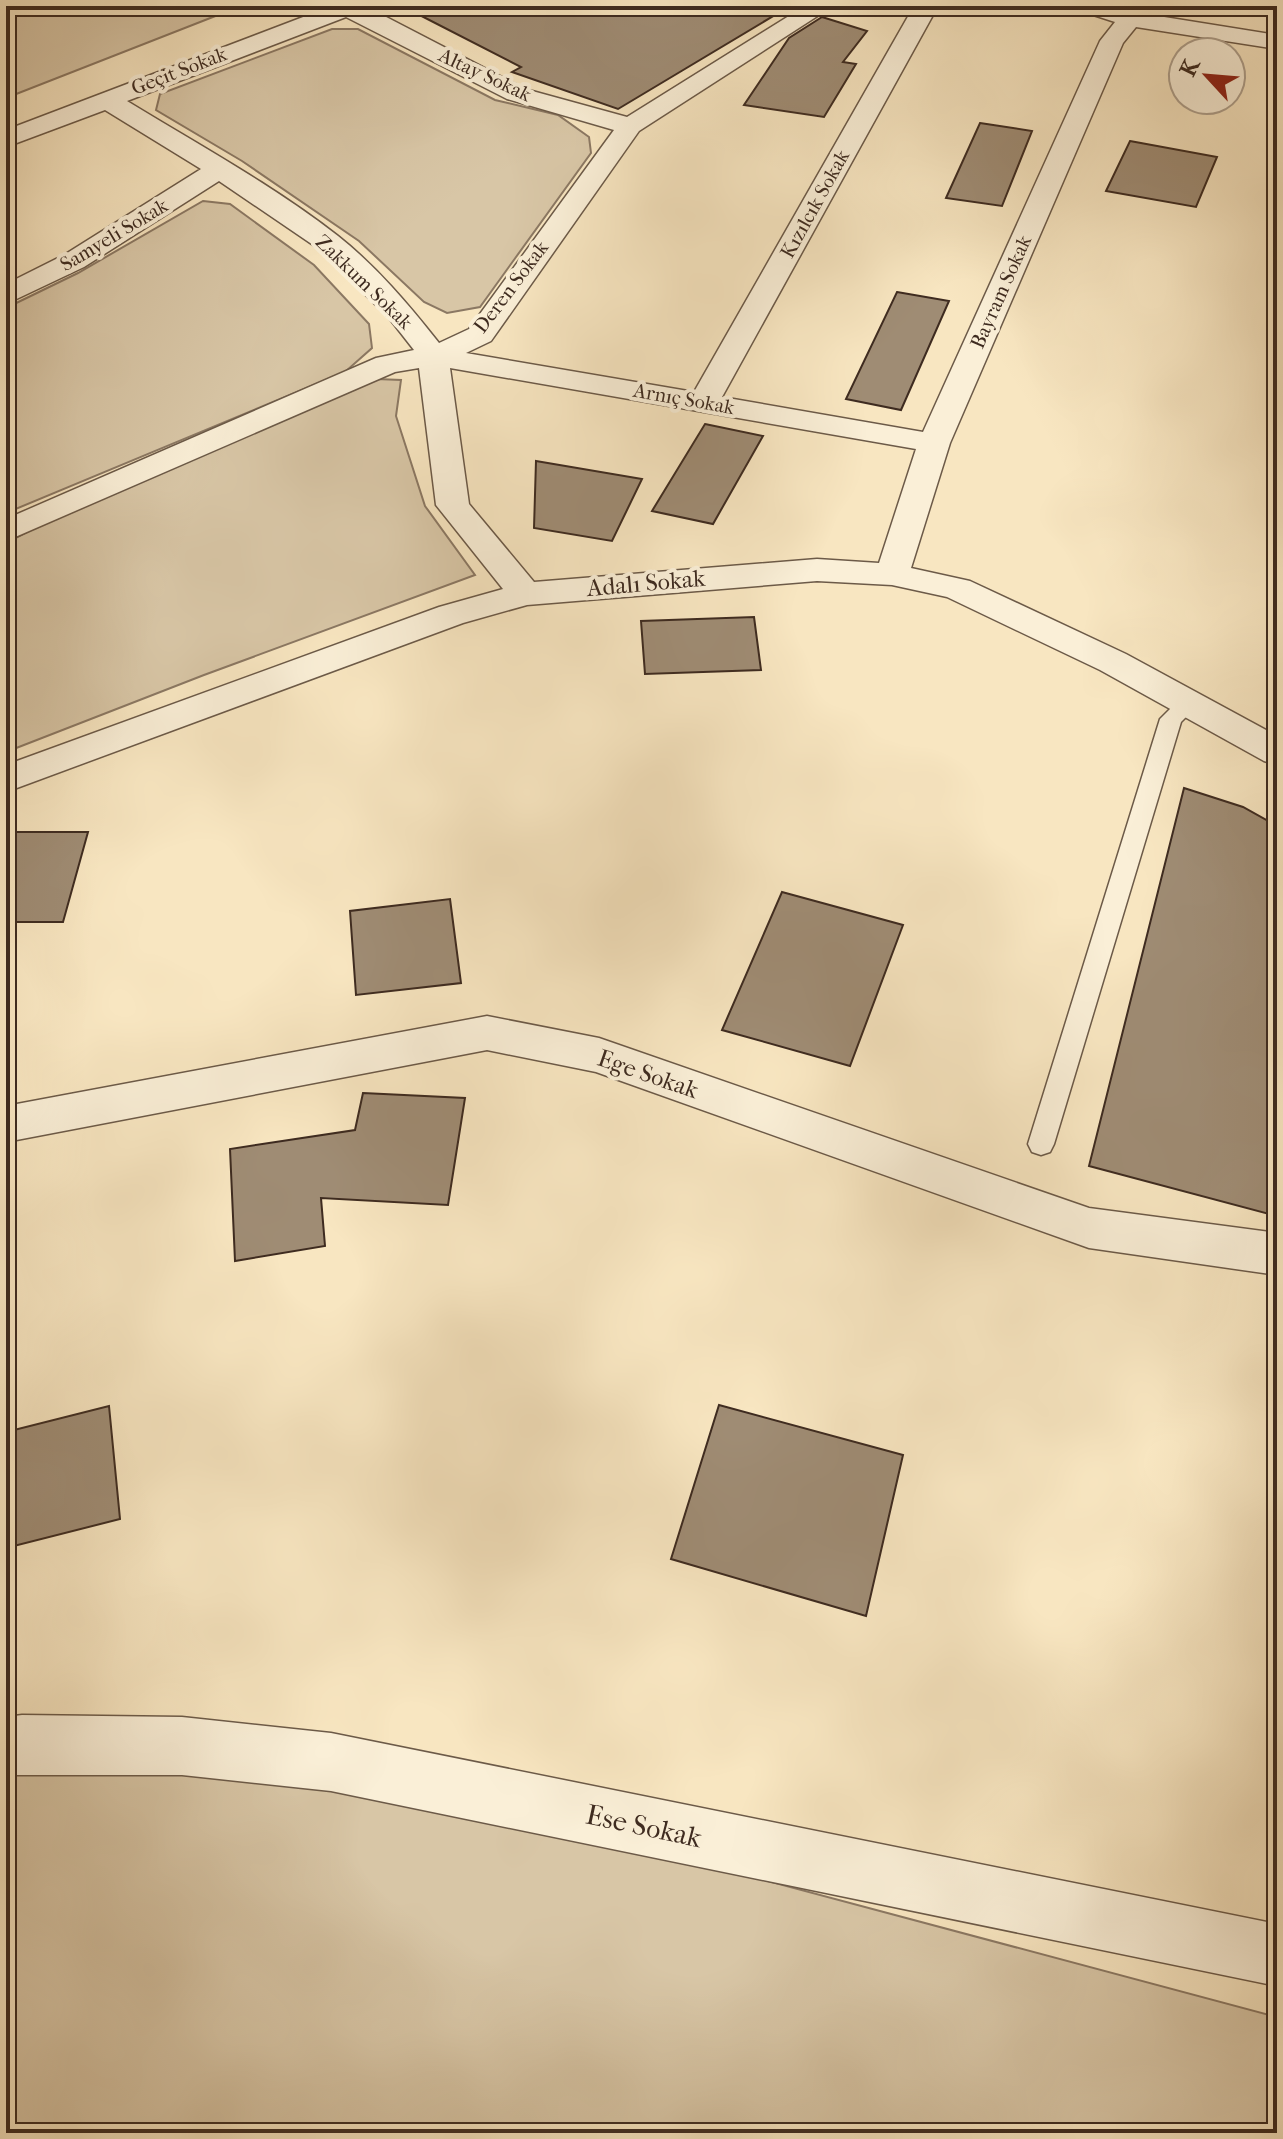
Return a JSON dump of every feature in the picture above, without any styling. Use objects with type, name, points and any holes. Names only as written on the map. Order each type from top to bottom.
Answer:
[{"type":"street","name":"Deren Sokak","points":[[6,531],[387,364],[434,356],[480,335],[630,126],[821,6]]},
{"type":"street","name":"Kızılcık Sokak","points":[[704,402],[926,6]]},
{"type":"street","points":[[1089,6],[1130,19],[1277,42]]},
{"type":"street","name":"Altay Sokak","points":[[350,7],[516,94],[630,126]]},
{"type":"street","name":"Geçit Sokak","points":[[6,139],[350,7]]},
{"type":"street","name":"Bayram Sokak","points":[[892,574],[934,443],[1112,41],[1130,19]]},
{"type":"street","name":"Zakkum Sokak","points":[[105,99],[219,169],[329,243],[399,312],[434,356]]},
{"type":"street","name":"Samyeli Sokak","points":[[6,295],[74,261],[219,169]]},
{"type":"street","name":"Arnıç Sokak","points":[[434,356],[934,443]]},
{"type":"street","points":[[434,356],[436,392],[453,505],[525,594]]},
{"type":"street","name":"Adalı Sokak","points":[[6,779],[436,620],[525,594],[817,570],[892,574],[958,589],[1113,662],[1277,752]]},
{"type":"street","name":"Ege Sokak","points":[[6,1124],[487,1033],[599,1055],[1089,1228],[1277,1254]]},
{"type":"street","name":"Ese Sokak","points":[[6,1746],[182,1746],[331,1762],[1277,1955]]},
{"type":"lane","points":[[1041,1144],[1171,719],[1188,704]]},
{"type":"shaded area","points":[[37,6],[241,6],[6,98],[6,15],[29,14]]},
{"type":"shaded area","points":[[332,29],[358,29],[495,100],[558,115],[589,137],[591,153],[480,307],[447,313],[424,302],[359,241],[242,161],[156,110],[160,94]]},
{"type":"shaded area","points":[[203,201],[230,204],[314,265],[369,324],[372,348],[345,372],[6,513],[6,308],[78,273]]},
{"type":"shaded area","points":[[376,379],[401,380],[396,416],[425,506],[475,575],[6,752],[6,543],[46,522]]},
{"type":"shaded area","points":[[178,1762],[468,1801],[1277,2017],[1277,2133],[6,2133],[6,1767]]},
{"type":"building","points":[[402,6],[790,6],[618,109],[512,72],[521,67]]},
{"type":"building","points":[[822,17],[867,31],[843,62],[856,64],[824,117],[744,105],[789,38]]},
{"type":"building","points":[[980,123],[1032,131],[1002,206],[946,198]]},
{"type":"building","points":[[1130,141],[1217,157],[1196,207],[1106,191]]},
{"type":"building","points":[[897,292],[949,301],[901,410],[846,399]]},
{"type":"building","points":[[705,424],[763,436],[713,524],[652,511]]},
{"type":"building","points":[[536,461],[642,479],[612,541],[534,528]]},
{"type":"building","points":[[754,617],[761,670],[645,674],[641,621]]},
{"type":"building","points":[[1184,788],[1243,807],[1277,826],[1277,1216],[1089,1166]]},
{"type":"building","points":[[6,832],[88,832],[63,922],[6,922]]},
{"type":"building","points":[[782,892],[903,925],[850,1066],[722,1030]]},
{"type":"building","points":[[450,899],[461,983],[356,995],[350,911]]},
{"type":"building","points":[[363,1093],[465,1098],[448,1205],[321,1198],[325,1246],[235,1261],[230,1149],[355,1130]]},
{"type":"building","points":[[719,1405],[903,1455],[866,1616],[671,1559]]},
{"type":"building","points":[[109,1406],[120,1519],[6,1548],[6,1432]]}]
